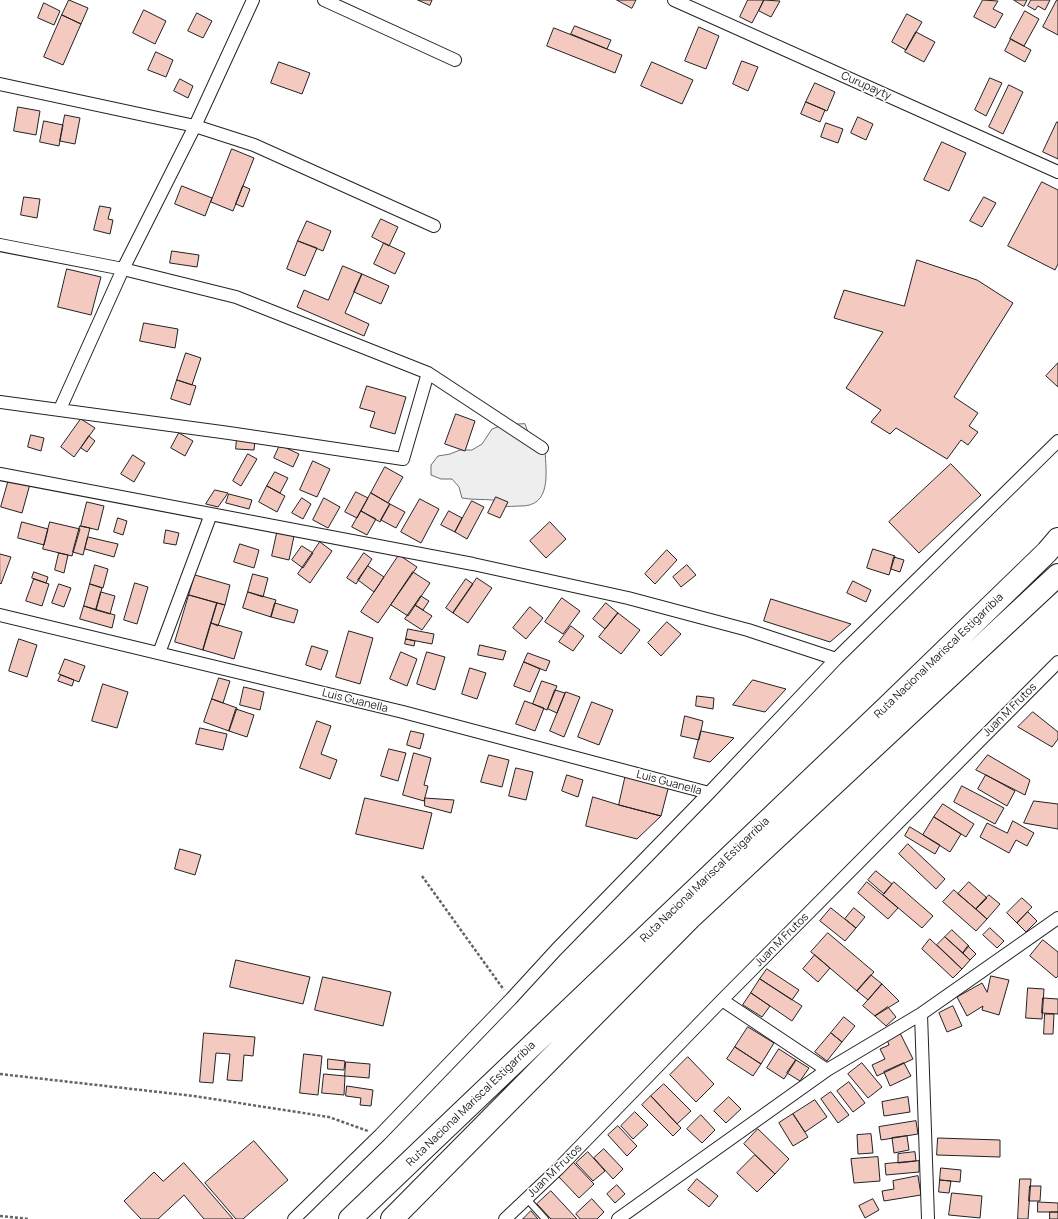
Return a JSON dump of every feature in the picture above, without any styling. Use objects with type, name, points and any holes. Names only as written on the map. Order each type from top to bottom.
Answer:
[{"type":"highway","name":"Ruta Nacional Mariscal Estigarribia","points":[[350,1219],[885,709],[1047,552],[1058,539]]},
{"type":"highway","name":"Ruta Nacional Mariscal Estigarribia","points":[[392,1219],[690,918],[1058,575]]},
{"type":"street","points":[[60,409],[123,270],[195,126],[253,0]]},
{"type":"street","points":[[324,0],[455,60]]},
{"type":"street","name":"Curupayty","points":[[674,0],[1058,172]]},
{"type":"street","points":[[0,84],[195,126],[254,145],[434,226]]},
{"type":"street","points":[[0,245],[123,270],[236,297],[428,373],[542,448]]},
{"type":"street","points":[[0,402],[229,433],[403,460],[428,373]]},
{"type":"street","points":[[294,1219],[380,1135],[836,659],[1058,441]]},
{"type":"street","points":[[0,474],[473,564],[628,598],[748,630],[836,659]]},
{"type":"street","points":[[159,653],[211,514]]},
{"type":"street","name":"Luis Guanella","points":[[0,615],[403,712],[709,793]]},
{"type":"street","name":"Juan M Frutos","points":[[505,1219],[558,1169],[722,1000],[1053,672],[1058,662]]},
{"type":"street","points":[[618,1219],[827,1070],[921,1014],[1057,920]]},
{"type":"street","points":[[722,1000],[827,1070]]},
{"type":"street","points":[[921,1014],[928,1219]]},
{"type":"lane","points":[[527,1199],[545,1219]]},
{"type":"path","points":[[422,876],[511,999]]},
{"type":"path","points":[[0,1074],[194,1096],[330,1117],[380,1135]]},
{"type":"path","points":[[0,1216],[30,1219]]},
{"type":"shaded area","points":[[525,424],[529,435],[545,450],[545,487],[538,501],[530,505],[504,506],[494,500],[462,498],[459,487],[452,479],[441,479],[431,475],[431,465],[438,456],[450,454],[460,450],[472,450],[482,444],[492,429],[503,425]]},
{"type":"building","points":[[69,0],[88,8],[81,24],[62,15]]},
{"type":"building","points":[[418,0],[432,0],[430,5]]},
{"type":"building","points":[[617,0],[636,0],[632,8]]},
{"type":"building","points":[[748,0],[764,0],[752,23],[740,17]]},
{"type":"building","points":[[764,0],[780,1],[771,17],[759,11]]},
{"type":"building","points":[[983,0],[998,1],[993,9],[1003,14],[995,28],[974,17]]},
{"type":"building","points":[[1014,0],[1027,0],[1024,6]]},
{"type":"building","points":[[1031,0],[1050,0],[1045,10],[1038,6],[1035,10],[1028,6]]},
{"type":"building","points":[[1058,0],[1058,35],[1043,27]]},
{"type":"building","points":[[44,3],[60,11],[54,25],[38,18]]},
{"type":"building","points":[[144,10],[166,21],[155,44],[133,33]]},
{"type":"building","points":[[1025,11],[1039,19],[1024,46],[1010,39]]},
{"type":"building","points":[[197,13],[212,21],[203,38],[188,31]]},
{"type":"building","points":[[907,14],[922,22],[906,50],[892,42]]},
{"type":"building","points":[[62,15],[81,24],[63,65],[44,57]]},
{"type":"building","points":[[575,26],[611,40],[607,49],[571,34]]},
{"type":"building","points":[[699,27],[719,36],[706,69],[685,61]]},
{"type":"building","points":[[554,28],[622,55],[615,73],[547,46]]},
{"type":"building","points":[[916,32],[935,42],[924,62],[905,52]]},
{"type":"building","points":[[1011,39],[1031,50],[1025,62],[1005,51]]},
{"type":"building","points":[[156,52],[173,60],[166,77],[148,70]]},
{"type":"building","points":[[742,61],[758,67],[748,91],[733,84]]},
{"type":"building","points":[[279,62],[310,73],[302,94],[271,83]]},
{"type":"building","points":[[652,62],[693,80],[682,104],[641,86]]},
{"type":"building","points":[[990,78],[1002,83],[986,116],[975,110]]},
{"type":"building","points":[[180,79],[193,86],[188,98],[174,91]]},
{"type":"building","points":[[815,83],[835,92],[827,111],[806,102]]},
{"type":"building","points":[[1009,85],[1023,92],[1003,134],[989,127]]},
{"type":"building","points":[[806,102],[825,110],[820,122],[801,114]]},
{"type":"building","points":[[18,107],[40,111],[36,135],[14,131]]},
{"type":"building","points":[[65,115],[80,118],[75,144],[60,141]]},
{"type":"building","points":[[858,117],[873,124],[866,140],[851,133]]},
{"type":"building","points":[[44,121],[63,125],[59,146],[40,142]]},
{"type":"building","points":[[1058,122],[1058,159],[1043,152]]},
{"type":"building","points":[[826,123],[843,129],[838,143],[821,137]]},
{"type":"building","points":[[942,142],[966,153],[949,191],[924,180]]},
{"type":"building","points":[[232,149],[254,158],[233,211],[211,202]]},
{"type":"building","points":[[1042,182],[1058,190],[1058,264],[1055,270],[1008,246]]},
{"type":"building","points":[[182,186],[212,198],[205,216],[175,204]]},
{"type":"building","points":[[243,186],[250,189],[243,207],[236,204]]},
{"type":"building","points":[[24,197],[40,199],[37,218],[21,215]]},
{"type":"building","points":[[984,197],[996,203],[982,227],[970,221]]},
{"type":"building","points":[[100,206],[111,208],[108,219],[113,220],[110,234],[94,230]]},
{"type":"building","points":[[381,219],[398,227],[389,246],[372,237]]},
{"type":"building","points":[[307,221],[331,231],[323,251],[298,241]]},
{"type":"building","points":[[298,241],[317,248],[305,276],[287,269]]},
{"type":"building","points":[[384,243],[405,253],[395,274],[374,264]]},
{"type":"building","points":[[172,251],[199,255],[197,267],[170,263]]},
{"type":"building","points":[[917,260],[977,280],[1013,303],[954,397],[978,413],[969,426],[978,432],[968,445],[961,440],[947,459],[896,428],[890,434],[871,422],[881,410],[846,388],[883,332],[834,318],[844,290],[904,306]]},
{"type":"building","points":[[343,266],[362,274],[345,313],[369,324],[364,336],[297,307],[304,290],[328,300]]},
{"type":"building","points":[[67,269],[101,277],[91,315],[58,307]]},
{"type":"building","points":[[362,274],[389,286],[381,304],[354,292]]},
{"type":"building","points":[[144,323],[178,329],[175,348],[140,341]]},
{"type":"building","points":[[186,353],[201,358],[192,385],[177,380]]},
{"type":"building","points":[[1058,363],[1058,387],[1046,376]]},
{"type":"building","points":[[177,380],[196,386],[190,405],[171,399]]},
{"type":"building","points":[[367,386],[406,397],[395,434],[370,427],[375,412],[360,408]]},
{"type":"building","points":[[456,414],[475,421],[465,451],[445,444]]},
{"type":"building","points":[[81,419],[95,428],[74,457],[61,447]]},
{"type":"building","points":[[179,433],[193,441],[185,456],[171,448]]},
{"type":"building","points":[[31,435],[44,438],[41,451],[28,447]]},
{"type":"building","points":[[89,436],[95,441],[87,452],[81,448]]},
{"type":"building","points":[[237,438],[255,440],[254,450],[236,449]]},
{"type":"building","points":[[280,445],[299,454],[293,467],[274,458]]},
{"type":"building","points":[[248,454],[257,459],[241,486],[233,481]]},
{"type":"building","points":[[133,455],[145,463],[134,482],[121,474]]},
{"type":"building","points":[[313,461],[330,469],[317,497],[300,490]]},
{"type":"building","points":[[951,464],[981,495],[919,553],[889,522]]},
{"type":"building","points":[[385,467],[403,477],[388,503],[371,493]]},
{"type":"building","points":[[275,472],[288,478],[280,493],[267,486]]},
{"type":"building","points":[[9,479],[30,484],[22,513],[1,507]]},
{"type":"building","points":[[267,486],[285,496],[277,512],[259,502]]},
{"type":"building","points":[[215,490],[228,493],[218,507],[206,504]]},
{"type":"building","points":[[356,492],[368,498],[357,518],[345,512]]},
{"type":"building","points":[[371,493],[390,504],[380,522],[361,511]]},
{"type":"building","points":[[229,494],[252,500],[249,509],[226,503]]},
{"type":"building","points":[[496,497],[508,502],[500,518],[488,513]]},
{"type":"building","points":[[302,498],[311,504],[303,519],[292,513]]},
{"type":"building","points":[[324,498],[340,507],[328,528],[313,520]]},
{"type":"building","points":[[420,499],[439,509],[421,543],[401,532]]},
{"type":"building","points":[[472,501],[484,507],[467,539],[455,532]]},
{"type":"building","points":[[87,502],[104,506],[98,530],[81,526]]},
{"type":"building","points":[[390,504],[405,512],[396,528],[381,520]]},
{"type":"building","points":[[361,511],[376,519],[367,535],[352,527]]},
{"type":"building","points":[[449,511],[462,518],[455,532],[441,525]]},
{"type":"building","points":[[118,518],[127,521],[123,535],[114,532]]},
{"type":"building","points":[[22,522],[48,529],[44,545],[18,538]]},
{"type":"building","points":[[50,522],[80,529],[72,556],[43,549]]},
{"type":"building","points":[[550,522],[566,539],[546,558],[530,541]]},
{"type":"building","points":[[80,526],[90,528],[83,555],[73,552]]},
{"type":"building","points":[[166,530],[179,533],[176,545],[164,543]]},
{"type":"building","points":[[277,533],[294,536],[289,560],[272,556]]},
{"type":"building","points":[[88,537],[118,544],[114,557],[85,549]]},
{"type":"building","points":[[320,542],[332,551],[310,583],[298,574]]},
{"type":"building","points":[[240,544],[259,550],[254,568],[234,562]]},
{"type":"building","points":[[302,546],[313,553],[303,568],[292,560]]},
{"type":"building","points":[[873,549],[895,556],[889,575],[867,568]]},
{"type":"building","points":[[667,550],[677,560],[655,584],[645,574]]},
{"type":"building","points":[[59,553],[68,555],[64,573],[55,570]]},
{"type":"building","points":[[364,553],[372,559],[356,584],[347,578]]},
{"type":"building","points":[[0,554],[11,557],[1,584],[0,583]]},
{"type":"building","points":[[399,555],[417,567],[378,623],[361,612]]},
{"type":"building","points":[[894,557],[904,560],[900,572],[891,569]]},
{"type":"building","points":[[95,565],[108,569],[103,588],[90,584]]},
{"type":"building","points":[[687,565],[696,575],[681,587],[673,577]]},
{"type":"building","points":[[368,566],[384,577],[374,592],[358,580]]},
{"type":"building","points":[[34,572],[48,577],[46,583],[32,578]]},
{"type":"building","points":[[413,572],[430,583],[408,616],[391,605]]},
{"type":"building","points":[[253,574],[268,578],[263,597],[248,592]]},
{"type":"building","points":[[195,575],[230,585],[225,605],[189,595]]},
{"type":"building","points":[[477,578],[492,588],[468,623],[453,613]]},
{"type":"building","points":[[34,579],[49,584],[42,606],[26,601]]},
{"type":"building","points":[[466,579],[473,584],[453,613],[446,608]]},
{"type":"building","points":[[853,581],[871,590],[866,602],[847,593]]},
{"type":"building","points":[[135,583],[148,587],[137,624],[124,620]]},
{"type":"building","points":[[59,584],[71,588],[64,607],[52,603]]},
{"type":"building","points":[[90,584],[102,588],[96,610],[84,606]]},
{"type":"building","points":[[101,592],[115,596],[110,614],[96,610]]},
{"type":"building","points":[[248,592],[276,600],[271,617],[243,608]]},
{"type":"building","points":[[189,595],[217,603],[203,650],[175,642]]},
{"type":"building","points":[[421,596],[429,601],[423,610],[415,605]]},
{"type":"building","points":[[562,598],[580,611],[563,634],[545,622]]},
{"type":"building","points":[[771,599],[851,624],[830,642],[764,621]]},
{"type":"building","points":[[217,603],[225,605],[218,626],[211,623]]},
{"type":"building","points":[[275,603],[298,610],[294,623],[271,617]]},
{"type":"building","points":[[606,603],[618,613],[605,629],[593,619]]},
{"type":"building","points":[[415,605],[432,616],[422,630],[405,619]]},
{"type":"building","points":[[84,606],[115,615],[112,628],[80,619]]},
{"type":"building","points":[[530,607],[543,618],[526,639],[513,628]]},
{"type":"building","points":[[618,613],[640,630],[621,654],[599,637]]},
{"type":"building","points":[[667,622],[681,634],[661,656],[648,643]]},
{"type":"building","points":[[211,623],[242,632],[234,659],[203,650]]},
{"type":"building","points":[[571,626],[584,636],[573,651],[559,642]]},
{"type":"building","points":[[408,629],[434,634],[432,644],[406,639]]},
{"type":"building","points":[[349,631],[373,638],[360,684],[336,677]]},
{"type":"building","points":[[19,639],[37,645],[27,677],[9,671]]},
{"type":"building","points":[[406,639],[415,641],[414,646],[405,644]]},
{"type":"building","points":[[480,645],[506,651],[503,660],[478,655]]},
{"type":"building","points":[[312,646],[328,651],[321,670],[306,665]]},
{"type":"building","points":[[401,652],[417,659],[407,686],[390,679]]},
{"type":"building","points":[[427,652],[445,657],[435,690],[417,684]]},
{"type":"building","points":[[528,653],[550,661],[546,671],[524,662]]},
{"type":"building","points":[[65,659],[85,666],[79,682],[59,674]]},
{"type":"building","points":[[524,662],[540,669],[530,692],[514,686]]},
{"type":"building","points":[[470,668],[486,673],[477,699],[462,694]]},
{"type":"building","points":[[61,675],[74,680],[72,686],[58,681]]},
{"type":"building","points":[[219,678],[230,681],[223,703],[212,699]]},
{"type":"building","points":[[753,680],[786,689],[765,712],[733,705]]},
{"type":"building","points":[[542,681],[557,686],[547,710],[533,704]]},
{"type":"building","points":[[103,684],[128,692],[117,728],[92,721]]},
{"type":"building","points":[[244,687],[264,692],[260,710],[240,705]]},
{"type":"building","points":[[555,690],[565,693],[557,713],[548,709]]},
{"type":"building","points":[[566,692],[580,697],[564,737],[550,731]]},
{"type":"building","points":[[697,696],[714,698],[713,709],[696,706]]},
{"type":"building","points":[[212,699],[237,708],[229,731],[204,722]]},
{"type":"building","points":[[525,701],[544,708],[535,731],[516,724]]},
{"type":"building","points":[[592,702],[613,710],[599,745],[578,737]]},
{"type":"building","points":[[236,709],[254,715],[247,737],[229,731]]},
{"type":"building","points":[[1033,712],[1058,732],[1058,739],[1052,747],[1018,727]]},
{"type":"building","points":[[685,716],[703,721],[699,740],[681,736]]},
{"type":"building","points":[[317,721],[331,726],[321,754],[337,760],[330,779],[300,768]]},
{"type":"building","points":[[200,728],[227,734],[223,750],[196,744]]},
{"type":"building","points":[[411,731],[424,734],[420,749],[407,745]]},
{"type":"building","points":[[701,731],[734,738],[710,762],[694,758]]},
{"type":"building","points":[[389,749],[406,753],[398,781],[381,776]]},
{"type":"building","points":[[414,753],[431,758],[424,785],[428,786],[424,801],[403,795]]},
{"type":"building","points":[[489,755],[509,760],[502,787],[481,782]]},
{"type":"building","points":[[988,755],[1030,780],[1025,795],[976,770]]},
{"type":"building","points":[[516,768],[533,772],[526,800],[509,796]]},
{"type":"building","points":[[626,774],[669,785],[661,816],[619,805]]},
{"type":"building","points":[[567,775],[583,780],[578,797],[562,791]]},
{"type":"building","points":[[986,775],[1015,791],[1007,806],[978,789]]},
{"type":"building","points":[[962,786],[1004,808],[995,824],[954,802]]},
{"type":"building","points":[[593,797],[661,816],[637,839],[586,826]]},
{"type":"building","points":[[365,798],[432,813],[423,849],[356,834]]},
{"type":"building","points":[[425,798],[454,800],[451,813],[425,806]]},
{"type":"building","points":[[1034,801],[1058,804],[1058,829],[1024,823]]},
{"type":"building","points":[[943,804],[974,824],[966,837],[934,817]]},
{"type":"building","points":[[934,817],[961,834],[950,852],[923,835]]},
{"type":"building","points":[[1013,821],[1034,833],[1027,846],[1016,840],[1009,853],[980,837],[987,823],[1007,833]]},
{"type":"building","points":[[910,827],[940,845],[935,854],[905,836]]},
{"type":"building","points":[[908,844],[945,879],[936,889],[899,854]]},
{"type":"building","points":[[180,849],[201,855],[195,875],[175,869]]},
{"type":"building","points":[[876,871],[892,884],[884,894],[868,880]]},
{"type":"building","points":[[867,882],[898,908],[888,919],[858,893]]},
{"type":"building","points":[[894,882],[933,916],[922,928],[883,895]]},
{"type":"building","points":[[969,882],[987,898],[976,909],[958,894]]},
{"type":"building","points":[[954,890],[987,919],[976,931],[943,902]]},
{"type":"building","points":[[989,895],[1000,904],[987,919],[976,909]]},
{"type":"building","points":[[1022,898],[1032,907],[1017,923],[1007,913]]},
{"type":"building","points":[[831,908],[856,928],[845,941],[820,921]]},
{"type":"building","points":[[854,908],[865,917],[856,928],[845,919]]},
{"type":"building","points":[[1028,912],[1037,921],[1026,932],[1017,923]]},
{"type":"building","points":[[990,928],[1004,941],[997,948],[983,935]]},
{"type":"building","points":[[952,930],[969,946],[963,953],[945,937]]},
{"type":"building","points":[[828,933],[874,972],[857,991],[811,952]]},
{"type":"building","points":[[945,937],[970,960],[962,969],[937,945]]},
{"type":"building","points":[[930,939],[962,969],[953,978],[922,949]]},
{"type":"building","points":[[1043,940],[1058,952],[1058,976],[1056,978],[1030,956]]},
{"type":"building","points":[[968,946],[976,954],[970,960],[963,953]]},
{"type":"building","points":[[815,955],[830,968],[818,982],[803,969]]},
{"type":"building","points":[[236,960],[310,977],[303,1004],[230,987]]},
{"type":"building","points":[[767,969],[799,990],[792,1000],[760,979]]},
{"type":"building","points":[[871,975],[882,984],[868,1000],[857,991]]},
{"type":"building","points":[[991,976],[1009,980],[999,1015],[982,1010],[983,1006],[967,1016],[957,997],[982,983],[987,992]]},
{"type":"building","points":[[323,977],[391,992],[383,1026],[315,1010]]},
{"type":"building","points":[[760,979],[802,1006],[792,1021],[751,993]]},
{"type":"building","points":[[882,984],[899,1001],[875,1016],[863,1006]]},
{"type":"building","points":[[1028,988],[1044,989],[1042,1019],[1026,1018]]},
{"type":"building","points":[[751,993],[770,1006],[762,1017],[743,1005]]},
{"type":"building","points":[[1043,998],[1058,999],[1058,1014],[1042,1013]]},
{"type":"building","points":[[953,1006],[962,1026],[947,1032],[939,1013]]},
{"type":"building","points":[[888,1007],[896,1017],[886,1026],[875,1016]]},
{"type":"building","points":[[1045,1014],[1054,1014],[1053,1034],[1044,1034]]},
{"type":"building","points":[[844,1017],[855,1026],[842,1042],[831,1033]]},
{"type":"building","points":[[748,1027],[774,1043],[761,1064],[735,1047]]},
{"type":"building","points":[[899,1031],[913,1059],[877,1076],[872,1065],[885,1059],[880,1049],[889,1045],[886,1037]]},
{"type":"building","points":[[204,1033],[255,1037],[253,1056],[244,1055],[242,1081],[227,1080],[230,1054],[216,1053],[213,1083],[200,1082]]},
{"type":"building","points":[[831,1033],[842,1042],[827,1061],[815,1052]]},
{"type":"building","points":[[735,1047],[761,1064],[753,1076],[727,1059]]},
{"type":"building","points":[[779,1049],[796,1060],[784,1079],[767,1068]]},
{"type":"building","points":[[304,1054],[322,1056],[318,1095],[300,1093]]},
{"type":"building","points":[[688,1057],[714,1084],[696,1102],[670,1075]]},
{"type":"building","points":[[328,1059],[345,1061],[344,1070],[328,1069]]},
{"type":"building","points":[[796,1060],[809,1068],[800,1081],[787,1073]]},
{"type":"building","points":[[346,1062],[370,1064],[369,1078],[345,1076]]},
{"type":"building","points":[[862,1063],[882,1087],[868,1098],[848,1074]]},
{"type":"building","points":[[904,1063],[911,1076],[890,1086],[884,1072]]},
{"type":"building","points":[[324,1074],[345,1076],[344,1095],[322,1093]]},
{"type":"building","points":[[849,1082],[865,1103],[853,1112],[837,1091]]},
{"type":"building","points":[[664,1084],[691,1111],[677,1124],[651,1096]]},
{"type":"building","points":[[347,1086],[373,1090],[371,1106],[360,1105],[361,1098],[346,1096]]},
{"type":"building","points":[[831,1092],[849,1115],[838,1123],[821,1099]]},
{"type":"building","points":[[651,1096],[681,1128],[673,1136],[642,1105]]},
{"type":"building","points":[[729,1097],[741,1109],[726,1123],[714,1111]]},
{"type":"building","points":[[908,1097],[910,1112],[884,1116],[882,1102]]},
{"type":"building","points":[[815,1100],[827,1117],[805,1132],[793,1114]]},
{"type":"building","points":[[635,1112],[648,1125],[633,1139],[621,1126]]},
{"type":"building","points":[[793,1114],[808,1137],[793,1146],[779,1123]]},
{"type":"building","points":[[701,1115],[715,1130],[702,1143],[687,1129]]},
{"type":"building","points":[[916,1121],[918,1134],[881,1140],[879,1127]]},
{"type":"building","points":[[618,1126],[637,1146],[627,1156],[608,1135]]},
{"type":"building","points":[[758,1129],[789,1159],[775,1174],[744,1144]]},
{"type":"building","points":[[871,1134],[873,1153],[858,1154],[857,1135]]},
{"type":"building","points":[[907,1136],[909,1150],[894,1153],[892,1138]]},
{"type":"building","points":[[938,1138],[1000,1140],[1000,1157],[937,1155]]},
{"type":"building","points":[[254,1141],[288,1180],[243,1219],[236,1219],[205,1183]]},
{"type":"building","points":[[604,1149],[623,1169],[613,1179],[594,1158]]},
{"type":"building","points":[[588,1152],[605,1171],[593,1181],[576,1163]]},
{"type":"building","points":[[915,1152],[916,1161],[898,1163],[898,1154]]},
{"type":"building","points":[[755,1155],[775,1174],[757,1192],[737,1173]]},
{"type":"building","points":[[878,1157],[880,1181],[854,1183],[851,1159]]},
{"type":"building","points":[[919,1161],[919,1172],[886,1175],[885,1164]]},
{"type":"building","points":[[573,1162],[594,1184],[579,1198],[558,1176]]},
{"type":"building","points":[[184,1163],[233,1219],[204,1219],[184,1195],[158,1219],[141,1219],[124,1201],[154,1172],[163,1181]]},
{"type":"building","points":[[941,1168],[961,1170],[960,1182],[940,1180]]},
{"type":"building","points":[[918,1176],[921,1195],[884,1201],[882,1191],[894,1189],[893,1181]]},
{"type":"building","points":[[697,1179],[718,1196],[709,1207],[688,1190]]},
{"type":"building","points":[[1020,1179],[1031,1179],[1028,1219],[1018,1219]]},
{"type":"building","points":[[940,1180],[951,1181],[949,1193],[939,1192]]},
{"type":"building","points":[[617,1185],[625,1194],[615,1203],[607,1194]]},
{"type":"building","points":[[1030,1186],[1041,1186],[1040,1201],[1029,1201]]},
{"type":"building","points":[[551,1191],[577,1219],[551,1219],[537,1204]]},
{"type":"building","points":[[952,1193],[982,1196],[980,1218],[949,1215]]},
{"type":"building","points":[[592,1199],[604,1212],[597,1219],[580,1219],[576,1214]]},
{"type":"building","points":[[873,1199],[879,1210],[865,1218],[859,1206]]},
{"type":"building","points":[[1038,1202],[1058,1203],[1058,1212],[1038,1212]]},
{"type":"building","points":[[531,1211],[538,1219],[523,1219]]},
{"type":"building","points":[[1050,1212],[1058,1212],[1058,1219],[1050,1219]]}]
